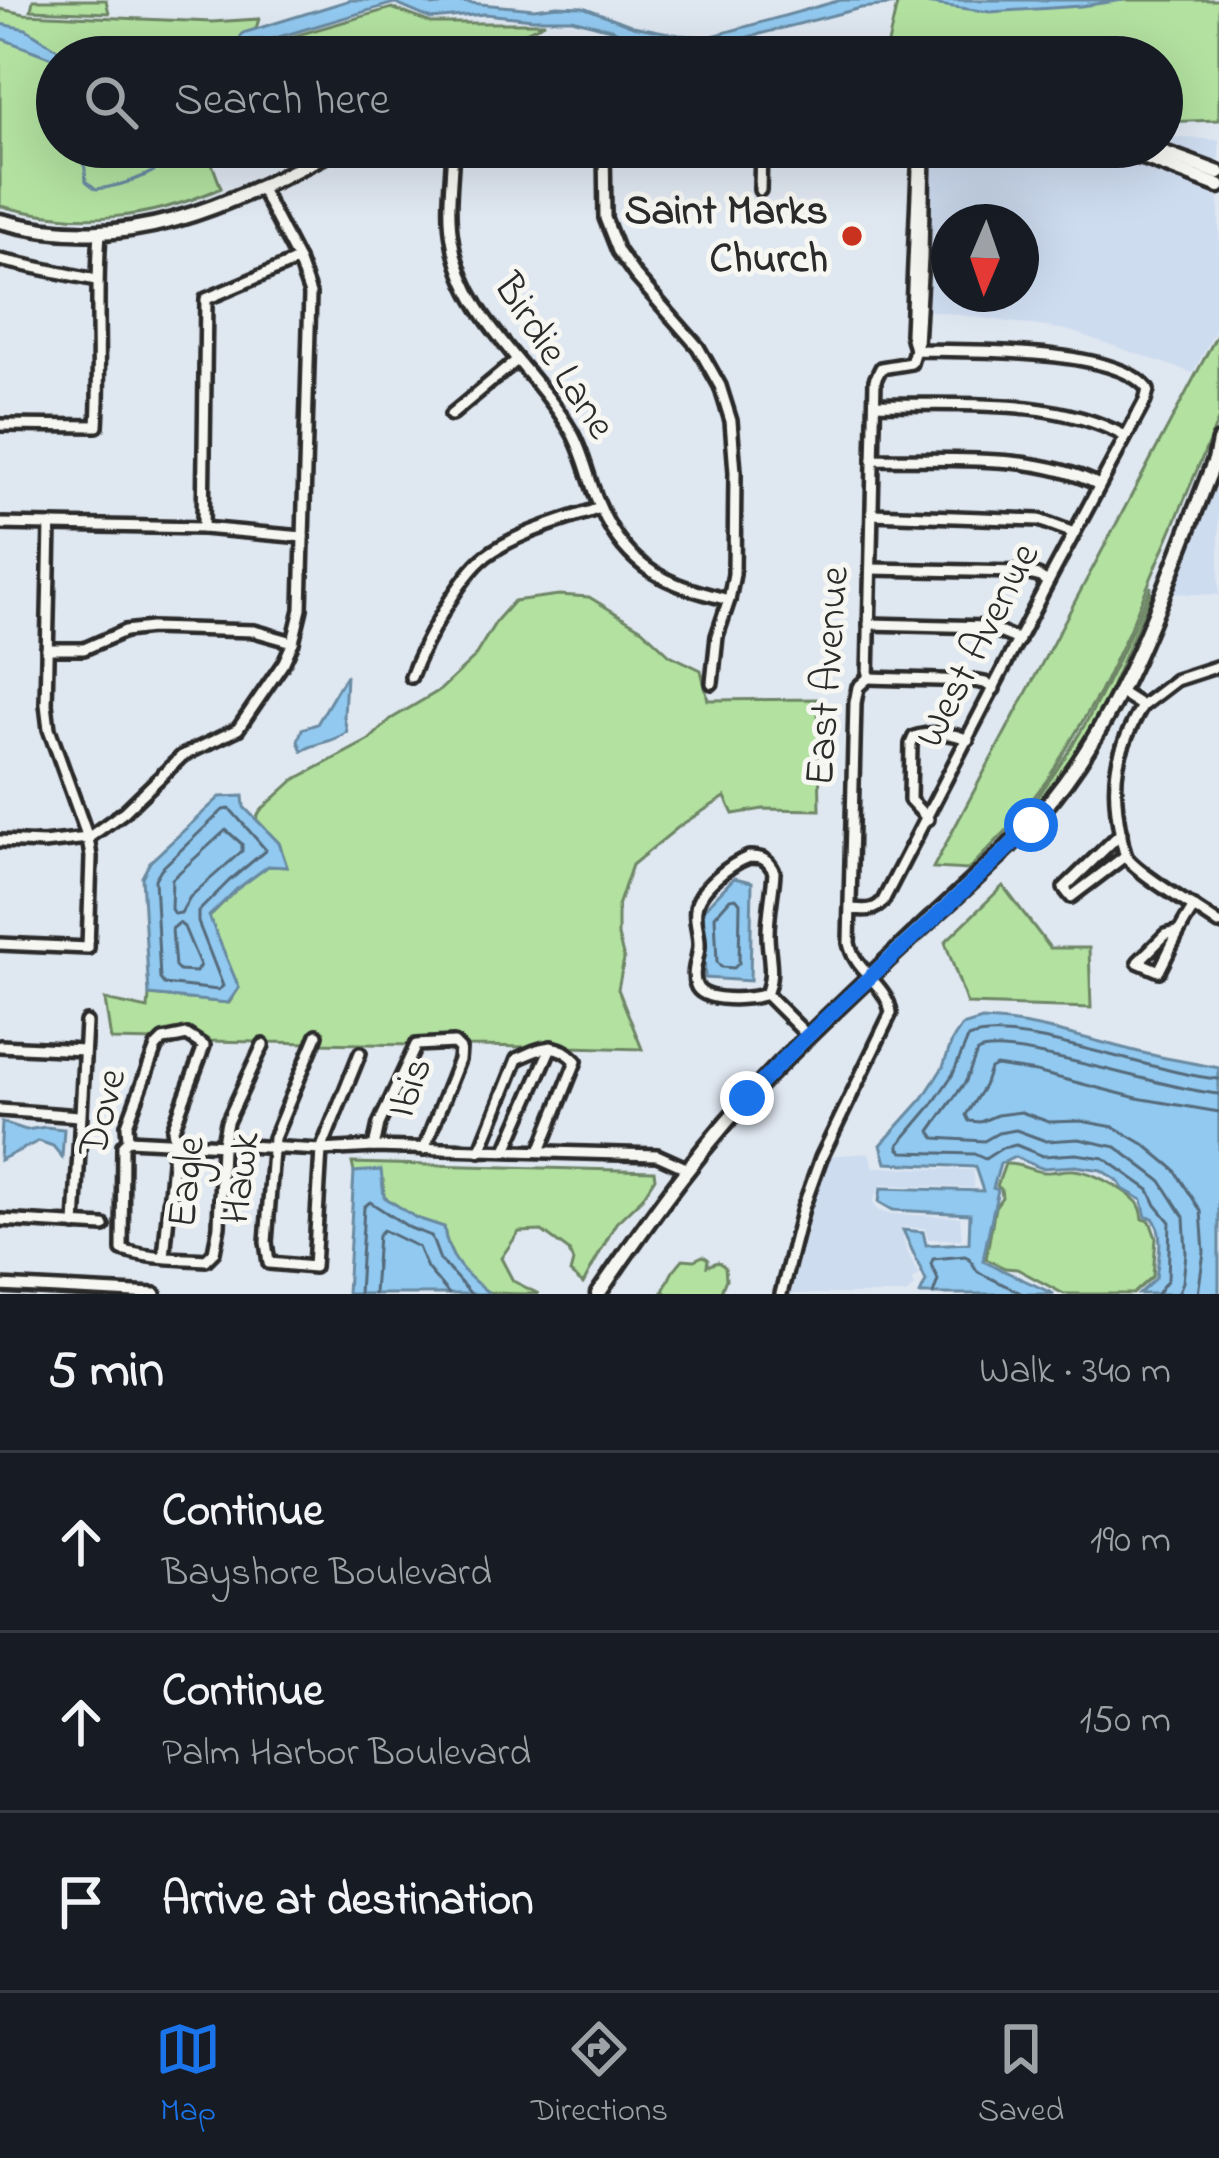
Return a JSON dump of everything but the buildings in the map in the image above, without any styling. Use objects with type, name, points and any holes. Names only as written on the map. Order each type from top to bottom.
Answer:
[{"type":"main road","points":[[1183,166],[1219,179]]},
{"type":"main road","points":[[0,221],[55,231],[140,229],[191,217],[298,168]]},
{"type":"main road","points":[[598,1294],[686,1168],[731,1114],[1031,825],[1084,755],[1120,692],[1217,458],[1219,441]]},
{"type":"street","name":"Birdie Lane","points":[[452,168],[450,225],[458,265],[474,303],[571,431],[617,539],[666,581],[729,600]]},
{"type":"street","points":[[604,168],[605,218],[618,251],[698,347],[724,396],[735,445],[734,574],[717,637],[712,683]]},
{"type":"street","points":[[760,190],[761,168]]},
{"type":"street","points":[[915,350],[911,315],[920,168]]},
{"type":"street","points":[[0,841],[88,838],[124,812],[182,756],[238,729],[293,642],[301,609],[310,294],[260,187]]},
{"type":"street","points":[[0,425],[98,426],[100,233]]},
{"type":"street","points":[[0,260],[96,280]]},
{"type":"street","points":[[203,528],[206,299],[298,260]]},
{"type":"street","name":"East Avenue","points":[[781,1294],[821,1158],[889,1020],[891,1007],[851,953],[855,704],[858,687],[868,678],[874,380],[880,368],[911,363],[915,350]]},
{"type":"street","name":"West Avenue","points":[[850,909],[878,907],[1148,390],[1132,376],[1081,359],[915,350]]},
{"type":"street","points":[[451,415],[517,360]]},
{"type":"street","points":[[874,404],[1050,410],[1103,424],[1125,436]]},
{"type":"street","points":[[873,459],[1025,463],[1078,474],[1099,485]]},
{"type":"street","points":[[410,677],[454,595],[481,560],[534,532],[600,508]]},
{"type":"street","points":[[872,514],[1039,520],[1074,533]]},
{"type":"street","points":[[0,524],[203,528],[302,537]]},
{"type":"street","points":[[0,944],[88,948],[88,838],[49,729],[46,704],[50,525]]},
{"type":"street","points":[[871,569],[1020,572],[1048,583]]},
{"type":"street","points":[[869,624],[987,627],[1019,640]]},
{"type":"street","points":[[47,649],[84,649],[125,631],[151,628],[254,632],[293,642]]},
{"type":"street","points":[[1219,667],[1177,680],[1142,706],[1118,754],[1115,773],[1125,856],[1219,924]]},
{"type":"street","points":[[868,678],[974,681],[994,689]]},
{"type":"street","points":[[1120,692],[1142,706]]},
{"type":"street","points":[[928,819],[910,800],[914,737],[951,734],[968,740]]},
{"type":"street","points":[[1121,833],[1064,888],[1071,897],[1125,856]]},
{"type":"street","points":[[749,857],[761,857],[774,872],[768,934],[771,982],[766,994],[755,999],[710,997],[701,994],[694,974],[699,941],[697,902],[749,857]]},
{"type":"street","points":[[1176,932],[1165,935],[1138,962],[1159,971],[1176,932],[1194,907]]},
{"type":"street","points":[[766,994],[808,1036]]},
{"type":"street","points":[[75,1225],[86,1022]]},
{"type":"street","name":"Hawk","points":[[317,1035],[274,1138],[266,1242],[269,1263],[314,1267],[321,1150]]},
{"type":"street","name":"Dove","points":[[164,1258],[122,1250],[121,1156],[128,1140],[127,1125],[156,1047],[163,1040],[187,1036],[204,1046],[173,1129],[175,1141]]},
{"type":"street","name":"Ibis","points":[[374,1148],[379,1124],[416,1045],[454,1043],[460,1049],[459,1060],[424,1149]]},
{"type":"street","name":"Eagle","points":[[164,1258],[206,1260],[214,1252],[227,1122],[263,1045]]},
{"type":"street","points":[[0,1046],[84,1050]]},
{"type":"street","points":[[480,1150],[517,1059],[551,1047],[564,1048],[577,1061],[540,1150]]},
{"type":"street","points":[[506,1150],[551,1047]]},
{"type":"street","points":[[321,1150],[361,1053]]},
{"type":"street","points":[[0,1110],[80,1116]]},
{"type":"street","points":[[128,1140],[272,1149],[657,1155],[686,1168]]},
{"type":"street","points":[[164,1258],[175,1141]]},
{"type":"street","points":[[0,1220],[104,1226]]},
{"type":"street","points":[[0,1286],[155,1294]]},
{"type":"shaded area","points":[[1183,138],[1219,140],[1219,168],[1183,154]]},
{"type":"shaded area","points":[[927,168],[1163,168],[1219,190],[1219,324],[1193,373],[1067,330],[938,312],[1039,312],[1039,204],[931,204],[931,311],[924,310]]},
{"type":"shaded area","points":[[1218,469],[1219,595],[1169,593]]},
{"type":"shaded area","points":[[869,1153],[874,1167],[973,1170],[974,1188],[881,1185],[873,1202],[878,1211],[893,1214],[960,1217],[962,1239],[928,1239],[925,1228],[901,1227],[919,1275],[906,1294],[785,1294],[826,1156]]},
{"type":"green space","points":[[33,0],[106,0],[109,13],[31,10]]},
{"type":"green space","points":[[898,0],[1219,0],[1219,120],[1183,121],[1183,36],[890,36]]},
{"type":"green space","points":[[392,8],[431,23],[545,23],[516,36],[294,36]]},
{"type":"green space","points":[[0,9],[212,22],[259,19],[254,36],[36,36],[36,168],[214,168],[221,188],[166,208],[112,217],[58,216],[0,206]]},
{"type":"green space","points":[[1219,331],[1219,418],[1100,692],[1048,779],[1012,825],[968,870],[933,868]]},
{"type":"green space","points":[[1151,586],[1076,760],[990,858],[985,858],[1061,764],[1118,660]]},
{"type":"green space","points":[[589,597],[642,629],[670,655],[701,670],[708,700],[818,699],[820,810],[763,809],[733,814],[725,797],[632,865],[618,906],[624,959],[618,989],[642,1049],[569,1047],[549,1041],[534,1047],[464,1046],[453,1039],[414,1039],[411,1045],[318,1043],[322,1033],[315,1030],[309,1043],[205,1041],[189,1032],[157,1041],[111,1040],[105,1000],[148,1009],[149,995],[229,1003],[239,988],[209,917],[268,866],[287,867],[279,843],[256,819],[260,811],[294,780],[369,740],[391,719],[440,690],[473,659],[514,601]]},
{"type":"green space","points":[[1003,886],[1050,948],[1089,948],[1091,1008],[967,1004],[945,942]]},
{"type":"green space","points":[[352,1163],[654,1171],[655,1178],[616,1223],[583,1284],[570,1273],[569,1251],[542,1231],[519,1232],[501,1258],[513,1281],[539,1294],[506,1294],[488,1292],[472,1281],[453,1255],[444,1227],[416,1218],[384,1197],[383,1180],[354,1172]]},
{"type":"green space","points":[[1005,1164],[1044,1172],[1081,1171],[1131,1196],[1156,1238],[1153,1276],[1133,1294],[1064,1294],[986,1259]]},
{"type":"green space","points":[[703,1256],[707,1266],[718,1262],[725,1267],[720,1294],[663,1291],[683,1259]]},
{"type":"water","points":[[350,0],[419,0],[433,6],[459,2],[534,9],[583,7],[633,26],[694,36],[625,36],[572,19],[485,14],[431,19],[394,3],[282,36],[243,33]]},
{"type":"water","points":[[841,0],[1124,0],[990,12],[917,2],[861,8],[752,36],[713,36]]},
{"type":"water","points":[[0,24],[26,29],[37,36],[36,52],[0,38]]},
{"type":"water","points":[[346,675],[347,732],[302,751],[298,741],[302,729],[317,724]]},
{"type":"water","points":[[243,796],[244,807],[279,843],[287,867],[268,866],[209,916],[239,988],[228,1003],[149,995],[142,877],[150,862],[220,797]]},
{"type":"water","points":[[734,878],[752,882],[750,981],[705,978],[703,910]]},
{"type":"water","points":[[982,1020],[1043,1028],[1219,1068],[1219,1294],[1139,1294],[1156,1278],[1160,1247],[1157,1224],[1146,1217],[1142,1200],[1101,1170],[1041,1168],[1015,1157],[1000,1164],[983,1261],[1054,1294],[920,1294],[926,1281],[903,1230],[923,1232],[926,1245],[969,1243],[970,1214],[893,1210],[879,1202],[881,1188],[983,1191],[975,1167],[886,1163],[881,1145],[923,1098],[962,1026]]},
{"type":"water","points":[[2,1122],[26,1130],[64,1129],[62,1157],[53,1146],[39,1141],[0,1160]]},
{"type":"water","points":[[381,1170],[384,1197],[416,1218],[444,1227],[453,1257],[490,1294],[347,1294],[354,1172]]},
{"type":"waterway","points":[[85,168],[86,181],[96,189],[160,168]]},
{"type":"place","name":"Saint Marks Church","points":[[852,236]]},
{"type":"route","points":[[747,1098],[1031,825]]}]
